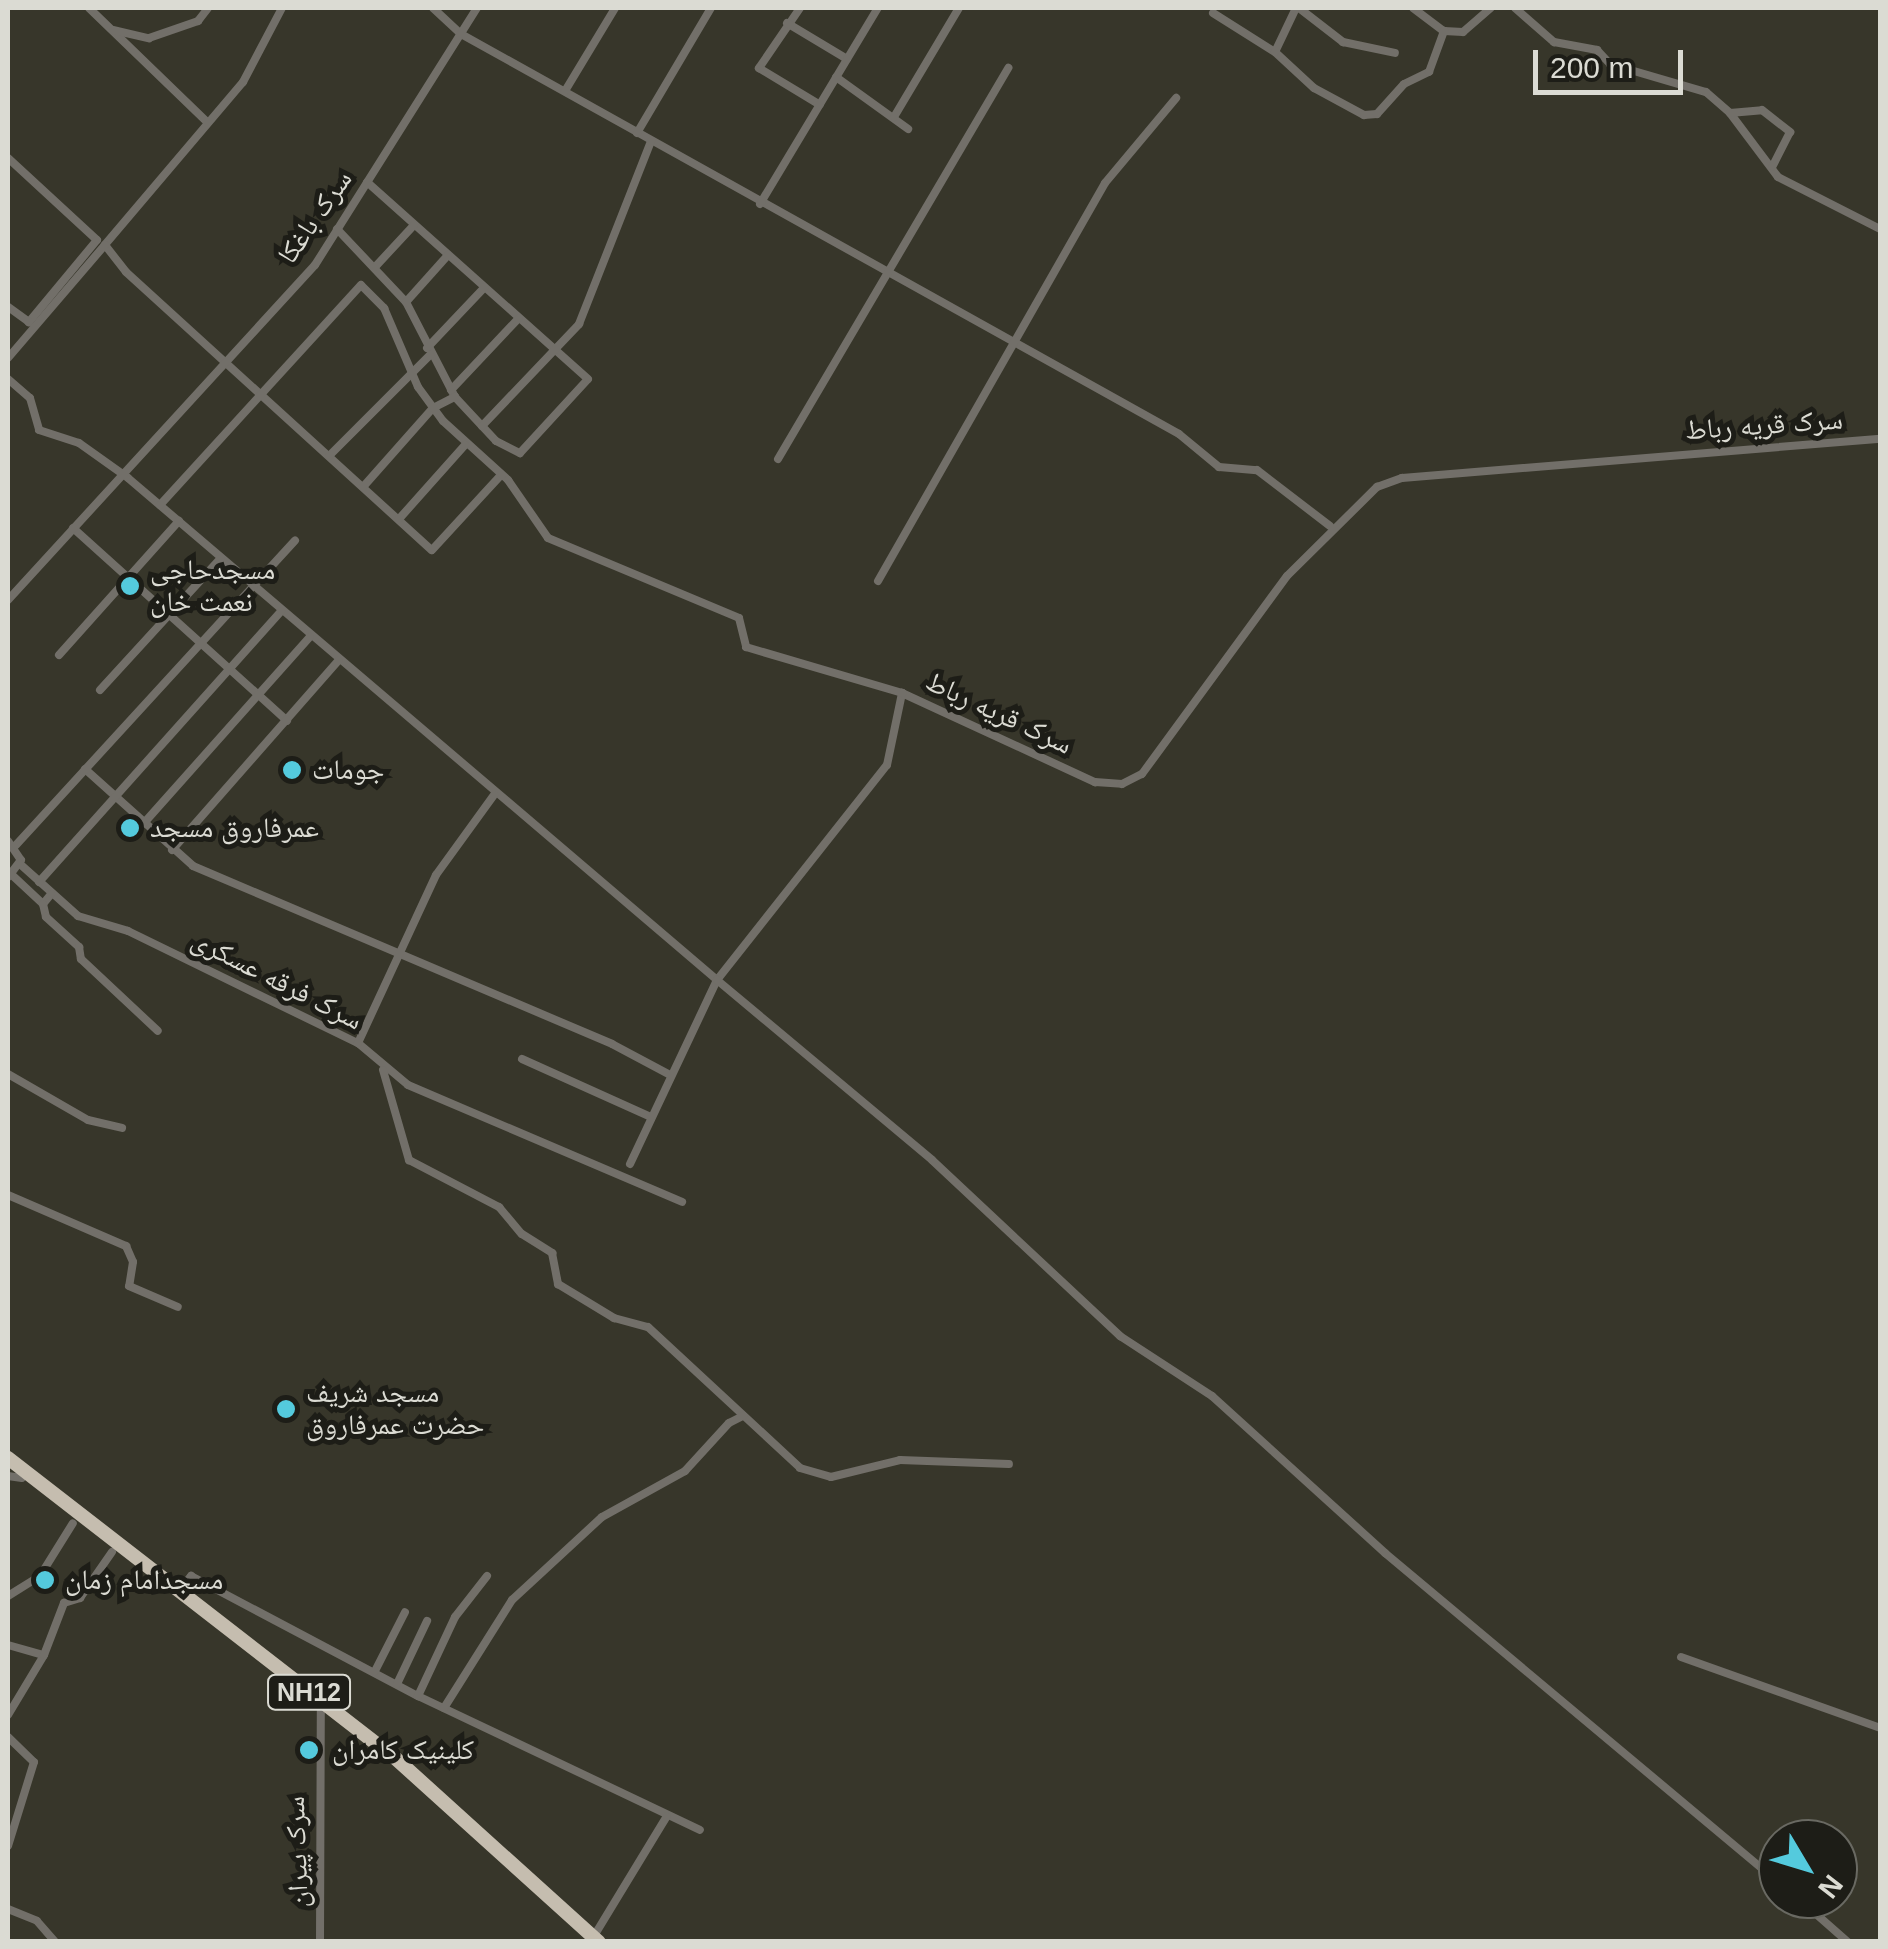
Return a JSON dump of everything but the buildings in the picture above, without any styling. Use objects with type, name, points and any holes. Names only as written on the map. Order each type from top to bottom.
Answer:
[{"type":"highway","name":"NH12","points":[[8,1458],[321,1706],[593,1940]]},
{"type":"highway","name":"NH12","points":[[8,1466],[15,1477],[74,1523],[321,1706]]},
{"type":"street","points":[[89,8],[208,124]]},
{"type":"street","points":[[112,30],[150,38],[198,21],[208,8]]},
{"type":"street","points":[[8,358],[243,82],[282,8]]},
{"type":"street","points":[[433,8],[460,34],[1011,346],[1179,434],[1219,467],[1257,470],[1330,526]]},
{"type":"street","name":"سرک باغکا","points":[[8,600],[314,265],[477,8]]},
{"type":"street","points":[[565,92],[615,8]]},
{"type":"street","points":[[637,133],[711,8]]},
{"type":"street","points":[[800,8],[786,23],[759,70],[820,105]]},
{"type":"street","points":[[894,117],[959,8]]},
{"type":"street","points":[[1274,52],[1298,8],[1343,42],[1396,53]]},
{"type":"street","points":[[1414,8],[1444,32],[1462,32],[1490,8]]},
{"type":"street","points":[[1516,8],[1554,42],[1598,50],[1610,64],[1690,85],[1730,113],[1772,167],[1810,197],[1880,229]]},
{"type":"street","points":[[760,204],[875,9]]},
{"type":"street","points":[[1213,13],[1274,52],[1314,88],[1364,114],[1377,114],[1404,84],[1429,72],[1444,32]]},
{"type":"street","points":[[786,23],[847,59]]},
{"type":"street","points":[[778,459],[1008,68]]},
{"type":"street","points":[[836,77],[908,128]]},
{"type":"street","points":[[878,581],[1105,183],[1176,98]]},
{"type":"street","points":[[1730,113],[1762,110],[1790,132],[1772,167]]},
{"type":"street","points":[[482,426],[578,324],[651,141]]},
{"type":"street","points":[[8,158],[97,240],[29,322],[8,307]]},
{"type":"street","points":[[338,229],[406,302],[453,393],[482,426],[520,453],[588,379],[367,182]]},
{"type":"street","points":[[376,266],[414,225]]},
{"type":"street","points":[[105,245],[113,260],[432,550],[501,475]]},
{"type":"street","points":[[406,302],[448,256]]},
{"type":"street","points":[[160,505],[362,285],[384,308],[410,368],[433,408],[465,445],[501,475],[548,538],[738,618],[746,646],[902,693]]},
{"type":"street","points":[[329,456],[484,288]]},
{"type":"street","points":[[364,488],[518,318]]},
{"type":"street","points":[[8,379],[30,398],[39,430],[78,444],[160,505],[494,795],[932,1160],[1120,1336],[1212,1396],[1385,1553],[1758,1865]]},
{"type":"street","name":"سرک قریه رباط","points":[[630,1164],[717,980],[887,765],[902,693],[1061,768],[1095,782],[1122,784],[1142,774],[1330,526],[1378,487],[1402,478],[1880,438]]},
{"type":"street","points":[[398,519],[465,445]]},
{"type":"street","points":[[59,655],[179,522]]},
{"type":"street","points":[[74,528],[256,698],[287,721]]},
{"type":"street","points":[[158,1031],[81,959],[79,947],[46,916],[43,904],[10,876],[20,864],[12,843],[296,540]]},
{"type":"street","points":[[100,690],[220,558]]},
{"type":"street","points":[[39,882],[281,612]]},
{"type":"street","points":[[144,823],[310,637]]},
{"type":"street","points":[[172,850],[338,661]]},
{"type":"street","points":[[85,769],[193,866],[400,952],[670,1074]]},
{"type":"street","points":[[358,1043],[436,876],[494,795]]},
{"type":"street","name":"سرک فرقه عسکری","points":[[20,864],[78,916],[128,931],[358,1043],[383,1070],[682,1202]]},
{"type":"street","points":[[43,904],[52,894]]},
{"type":"street","points":[[522,1059],[652,1117]]},
{"type":"street","points":[[383,1070],[409,1160],[428,1175],[470,1188],[498,1207],[522,1234],[552,1253],[558,1284],[614,1318],[648,1327],[779,1453],[821,1476],[900,1460],[1009,1464]]},
{"type":"street","points":[[8,1074],[88,1120],[122,1128]]},
{"type":"street","points":[[8,1195],[126,1246],[133,1262],[129,1286],[178,1307]]},
{"type":"street","points":[[444,1708],[512,1600],[602,1516],[685,1471],[742,1416]]},
{"type":"street","points":[[8,1596],[40,1576],[74,1523]]},
{"type":"street","points":[[8,1715],[44,1655],[64,1603],[80,1598],[112,1552]]},
{"type":"street","points":[[178,1592],[191,1576],[418,1696],[700,1830]]},
{"type":"street","points":[[418,1696],[455,1618],[488,1576]]},
{"type":"street","points":[[375,1672],[405,1612]]},
{"type":"street","points":[[398,1684],[426,1621]]},
{"type":"street","points":[[8,1645],[44,1655]]},
{"type":"street","points":[[1681,1657],[1880,1728]]},
{"type":"street","name":"سرک پیران","points":[[320,1942],[321,1706]]},
{"type":"street","points":[[8,1736],[34,1762],[8,1846]]},
{"type":"street","points":[[593,1940],[666,1816]]},
{"type":"street","points":[[8,1908],[37,1921],[56,1942]]},
{"type":"street","points":[[1822,1919],[1848,1942]]},
{"type":"place","name":"مسجدحاجی نعمت خان","points":[[130,586]]},
{"type":"place","name":"جومات","points":[[292,770]]},
{"type":"place","name":"عمرفاروق مسجد","points":[[130,828]]},
{"type":"place","name":"مسجد شریف حضرت عمرفاروق","points":[[286,1409]]},
{"type":"place","name":"مسجدامام زمان","points":[[45,1580]]},
{"type":"place","name":"کلینیک کامران","points":[[309,1750]]}]
